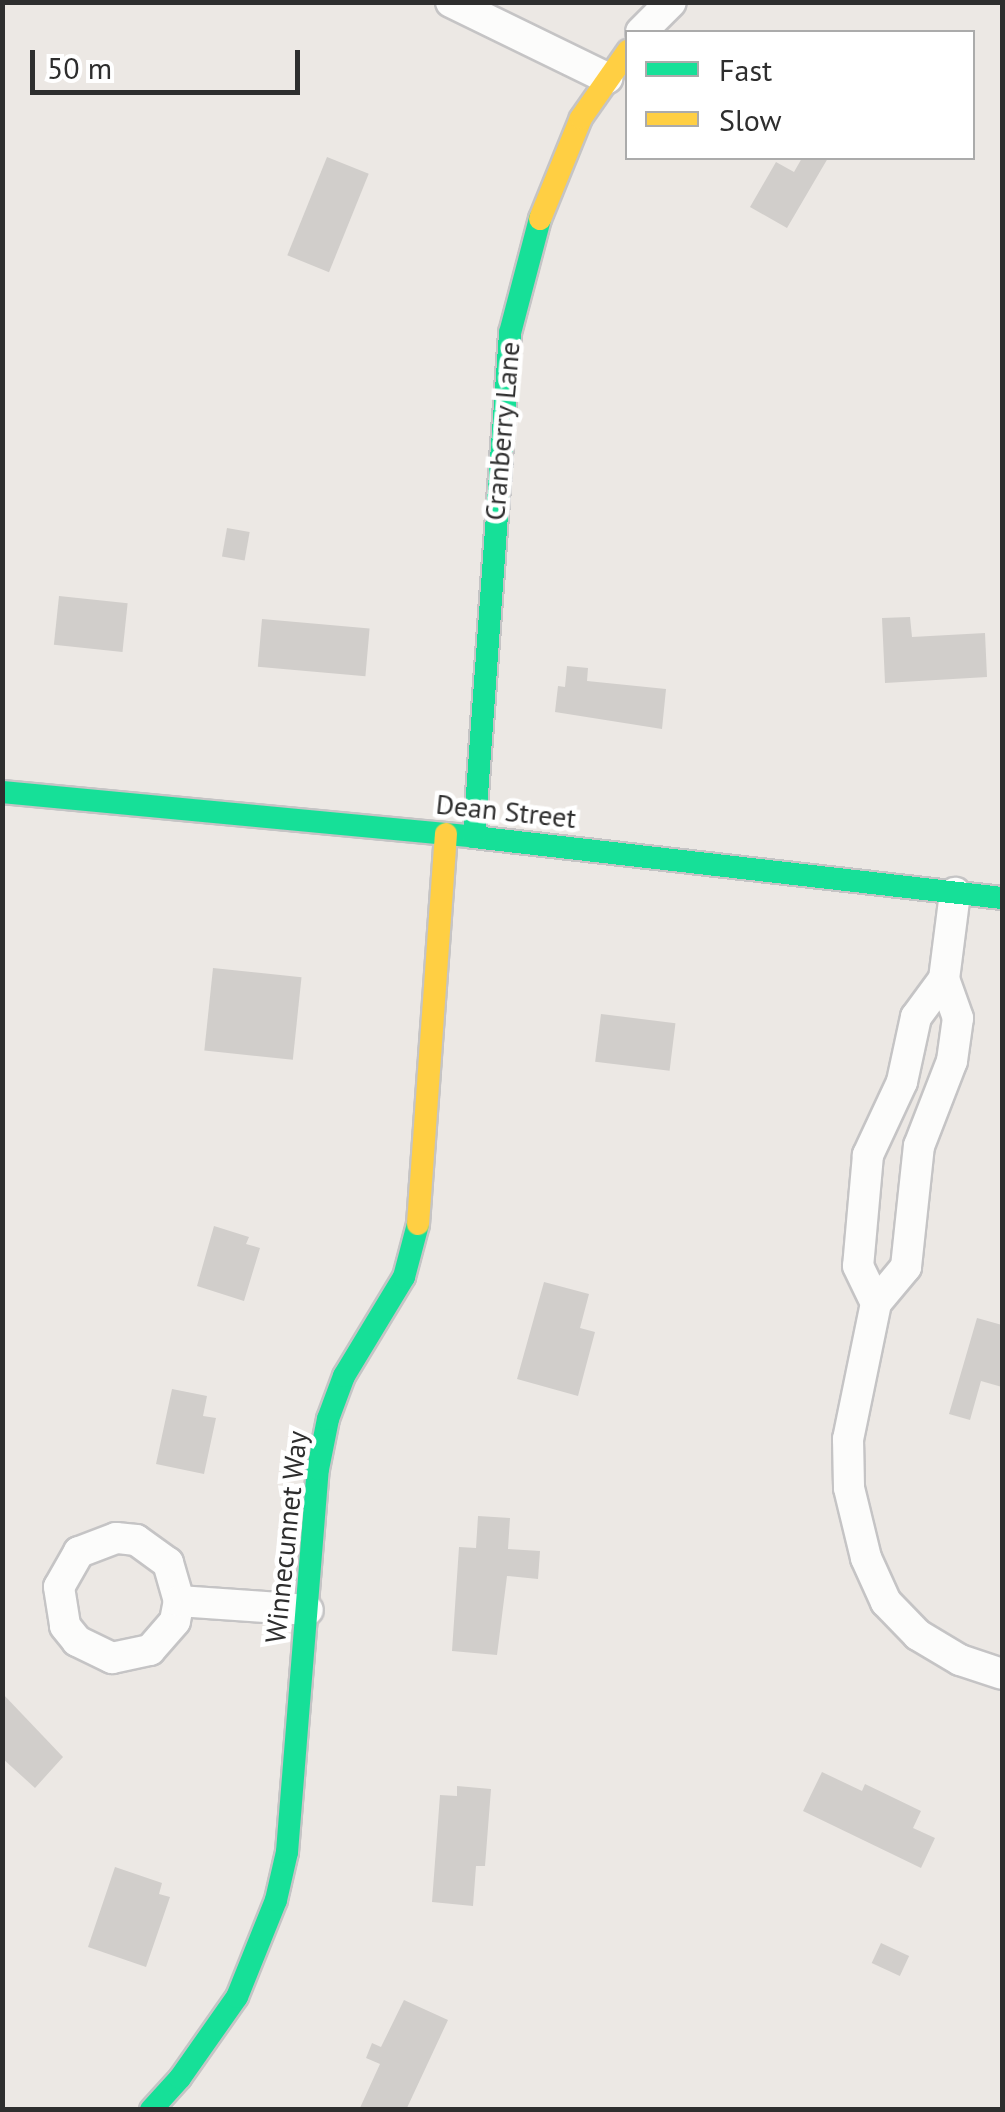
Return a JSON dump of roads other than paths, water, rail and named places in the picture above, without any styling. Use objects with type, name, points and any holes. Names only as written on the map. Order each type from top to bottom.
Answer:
[{"type":"street","points":[[451,2],[607,78]]},
{"type":"street","points":[[643,30],[670,2]]},
{"type":"street","name":"Cranberry Lane","points":[[474,837],[510,333],[535,231],[581,118],[625,55]]},
{"type":"street","name":"Dean Street","points":[[2,792],[446,834],[1002,898]]},
{"type":"street","name":"Winnecunnet Way","points":[[151,2110],[180,2078],[238,1997],[276,1900],[294,1800],[318,1469],[328,1420],[344,1376],[404,1277],[417,1231],[446,834]]},
{"type":"street","points":[[955,893],[944,979],[958,1018],[952,1060],[916,1158],[906,1267],[876,1303],[848,1439],[849,1488],[869,1569],[886,1602],[918,1636],[960,1660],[1002,1674]]},
{"type":"street","points":[[876,1303],[858,1266],[868,1155],[902,1082],[916,1017],[944,979]]},
{"type":"street","points":[[126,1539],[154,1550],[168,1563],[179,1601],[175,1620],[150,1650],[112,1658],[77,1641],[65,1626],[59,1587],[79,1552],[96,1542],[126,1539]]},
{"type":"street","points":[[179,1601],[308,1610]]}]
